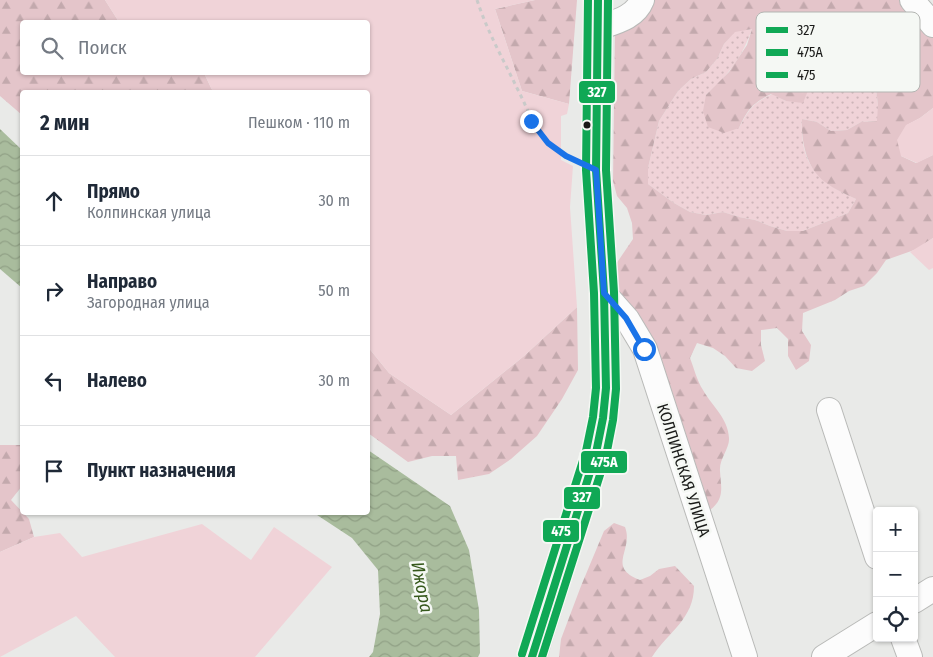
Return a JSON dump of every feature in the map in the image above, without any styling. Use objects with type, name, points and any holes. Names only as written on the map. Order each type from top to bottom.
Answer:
[{"type":"main road","points":[[532,657],[596,453],[603,418],[606,388],[604,293],[596,170],[598,0]]},
{"type":"street","points":[[598,28],[628,17],[639,7],[642,0]]},
{"type":"street","points":[[912,0],[933,25]]},
{"type":"street","name":"КОЛПИНСКАЯ УЛИЦА","points":[[604,293],[626,318],[644,349],[745,657]]},
{"type":"street","points":[[829,410],[875,552]]},
{"type":"street","points":[[918,598],[933,589]]},
{"type":"street","points":[[824,657],[873,626]]},
{"type":"street","points":[[904,642],[910,657]]},
{"type":"path","points":[[477,0],[497,51],[518,89],[531,121],[548,143],[566,156],[596,170]]},
{"type":"shaded area","points":[[105,0],[535,0],[495,9],[522,91],[569,104],[567,114],[561,116],[561,160],[573,166],[570,207],[577,307],[524,356],[451,415],[389,373],[370,349],[370,90],[212,90],[205,75],[370,75],[370,20],[118,20]]},
{"type":"shaded area","points":[[752,29],[734,65],[706,95],[739,128],[755,104],[772,94],[786,101],[802,92],[876,92],[878,121],[861,122],[847,130],[831,131],[817,122],[802,119],[804,148],[814,170],[831,185],[856,199],[848,213],[803,231],[787,231],[723,212],[706,215],[690,212],[648,184],[648,168],[659,121],[678,91],[691,79],[706,72],[735,31]]},
{"type":"shaded area","points":[[933,108],[933,155],[917,163],[901,156],[897,140],[906,125],[920,118]]},
{"type":"shaded area","points":[[933,238],[933,268],[929,270],[910,252]]},
{"type":"shaded area","points":[[202,524],[251,560],[274,527],[332,567],[255,657],[115,657],[76,616],[0,657],[0,552],[34,537],[60,533],[82,557]]},
{"type":"green space","points":[[0,0],[105,0],[118,20],[20,20],[20,75],[205,75],[212,90],[20,90],[20,113],[0,96]]},
{"type":"green space","points":[[535,0],[577,0],[569,104],[522,91],[495,9]]},
{"type":"green space","points":[[651,0],[904,0],[914,12],[756,12],[756,92],[807,92],[803,103],[786,101],[771,94],[751,108],[739,128],[724,133],[708,127],[703,111],[706,95],[729,72],[747,45],[752,29],[735,32],[724,44],[717,59],[706,72],[691,79],[678,91],[659,121],[648,168],[648,184],[690,212],[706,215],[723,212],[787,231],[803,231],[848,213],[856,199],[828,185],[813,169],[806,154],[802,136],[802,119],[817,122],[831,131],[847,130],[861,122],[877,121],[876,92],[920,92],[920,19],[933,34],[933,108],[907,125],[901,156],[916,163],[933,155],[933,238],[917,249],[886,260],[877,273],[864,286],[803,313],[802,331],[811,345],[809,361],[796,370],[788,356],[788,339],[777,328],[761,330],[761,345],[765,361],[752,371],[736,368],[725,356],[713,348],[697,343],[690,358],[697,379],[726,424],[729,438],[720,467],[720,497],[715,506],[710,510],[703,508],[617,298],[614,267],[633,239],[632,223],[627,208],[617,196],[613,181],[615,31]]},
{"type":"green space","points":[[577,307],[578,370],[562,399],[537,436],[511,459],[489,474],[458,480],[456,456],[432,456],[408,462],[370,434],[370,349],[389,373],[451,415],[524,356]]},
{"type":"green space","points":[[0,445],[20,445],[20,489],[11,500],[20,510],[20,515],[25,515],[29,519],[34,537],[0,552]]},
{"type":"green space","points":[[614,523],[625,527],[627,535],[623,564],[630,575],[640,580],[650,576],[659,569],[675,566],[694,586],[690,607],[679,624],[652,657],[559,657],[561,639],[581,586],[604,531]]},
{"type":"water","points":[[0,129],[20,148],[20,286],[0,269]]},
{"type":"water","name":"Ижора","points":[[370,451],[450,506],[469,550],[479,610],[480,653],[478,657],[369,657],[373,652],[380,614],[378,570],[352,538],[317,515],[370,515]]},
{"type":"transit line","name":"475","points":[[522,654],[586,451],[593,417],[596,388],[594,293],[586,170],[588,0]]},
{"type":"transit line","name":"327","points":[[532,657],[596,453],[603,418],[606,388],[604,293],[596,170],[598,0]]},
{"type":"transit line","name":"475А","points":[[542,657],[606,456],[613,420],[616,389],[614,292],[606,170],[608,0]]},
{"type":"route","points":[[531,121],[548,143],[566,156],[596,170],[604,293],[626,318],[644,349]]}]
